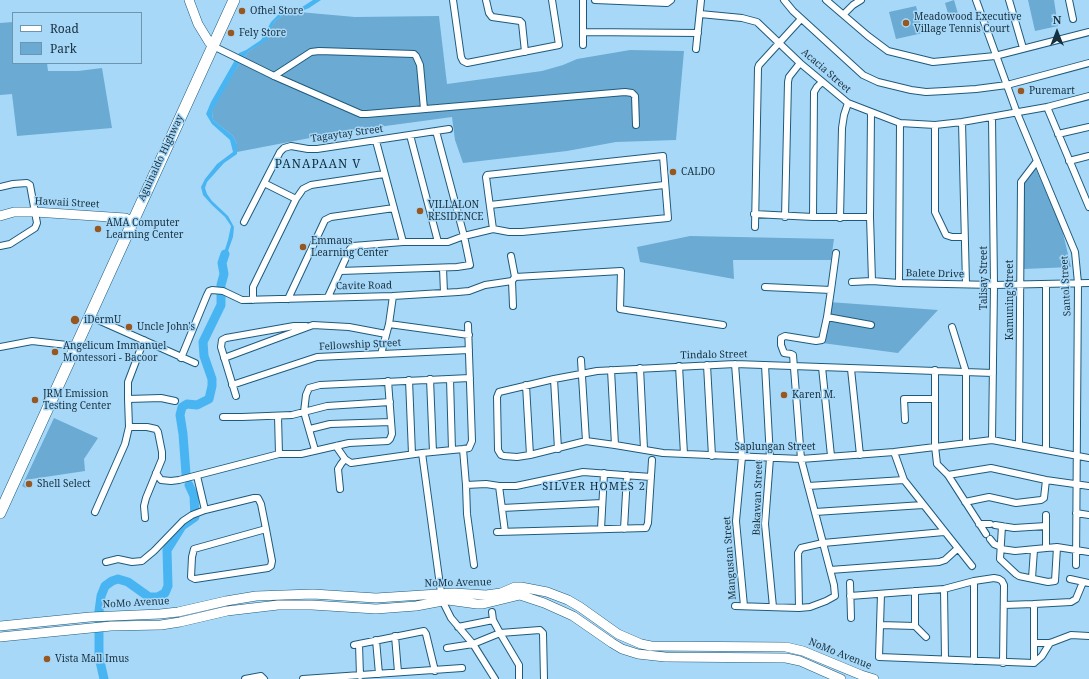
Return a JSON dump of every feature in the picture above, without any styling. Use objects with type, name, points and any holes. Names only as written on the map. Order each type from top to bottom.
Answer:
[{"type":"highway","name":"Aguinaldo Highway","points":[[0,513],[234,0]]},
{"type":"main road","points":[[189,0],[198,24],[208,41],[213,46]]},
{"type":"main road","name":"Hawaii Street","points":[[0,216],[14,212],[35,212],[125,218],[133,221]]},
{"type":"main road","name":"NoMo Avenue","points":[[0,626],[90,617],[178,612],[226,601],[277,595],[313,594],[376,598],[441,597],[501,593],[515,587],[547,592],[568,600],[618,634],[641,644],[651,646],[786,647],[803,651],[874,679]]},
{"type":"main road","name":"NoMo Avenue","points":[[0,637],[111,626],[161,625],[227,611],[278,605],[376,609],[416,606],[441,597],[477,604],[520,595],[544,603],[573,616],[622,649],[638,654],[665,657],[786,658],[800,661],[841,679]]},
{"type":"street","points":[[453,0],[461,57],[463,61],[467,62],[559,45],[552,0]]},
{"type":"street","points":[[486,0],[489,13],[492,17],[520,21],[522,23],[525,52]]},
{"type":"street","points":[[583,0],[583,45]]},
{"type":"street","points":[[595,0],[667,3],[671,0]]},
{"type":"street","points":[[696,49],[701,0]]},
{"type":"street","points":[[784,0],[801,19],[863,75],[878,82],[911,90],[926,92],[976,89],[1007,85],[1089,63]]},
{"type":"street","points":[[826,0],[868,36],[888,50],[933,62],[995,56],[1089,32]]},
{"type":"street","points":[[844,14],[852,5],[861,0]]},
{"type":"street","name":"Santol Street","points":[[976,0],[995,56],[1017,113],[1075,252],[1078,283],[1076,565]]},
{"type":"street","points":[[1009,0],[1023,48]]},
{"type":"street","points":[[1070,0],[1073,18]]},
{"type":"street","name":"Acacia Street","points":[[700,14],[742,18],[757,22],[800,63],[848,103],[900,123],[935,125],[962,122],[1047,107],[1089,96]]},
{"type":"street","points":[[755,227],[754,214],[758,68],[759,65],[801,19]]},
{"type":"street","points":[[583,32],[698,33]]},
{"type":"street","points":[[213,46],[234,58],[361,114],[625,92],[632,93],[634,96],[636,125]]},
{"type":"street","points":[[274,76],[311,52],[414,54],[420,65],[424,109]]},
{"type":"street","points":[[785,216],[788,82],[789,77],[800,63]]},
{"type":"street","points":[[813,217],[814,92],[816,87],[822,82]]},
{"type":"street","points":[[840,218],[842,128],[848,103]]},
{"type":"street","points":[[1047,107],[1089,207]]},
{"type":"street","points":[[871,113],[870,217],[872,282]]},
{"type":"street","name":"Talisay Street","points":[[992,117],[994,285],[992,440]]},
{"type":"street","points":[[962,122],[966,284]]},
{"type":"street","points":[[899,284],[900,123]]},
{"type":"street","points":[[935,125],[935,212],[946,235],[952,237],[964,237]]},
{"type":"street","points":[[1058,134],[1089,127]]},
{"type":"street","name":"Tagaytay Street","points":[[244,222],[280,152],[284,148],[291,146],[317,149],[449,129]]},
{"type":"street","points":[[340,271],[443,268],[470,265],[464,236],[436,131]]},
{"type":"street","points":[[410,135],[438,242]]},
{"type":"street","points":[[376,141],[403,242]]},
{"type":"street","points":[[328,297],[350,249],[353,246],[403,242],[453,241],[464,236],[493,229],[509,232],[522,232],[668,218],[664,185],[663,156],[490,174],[486,177],[493,229]]},
{"type":"street","points":[[1069,161],[1089,156]]},
{"type":"street","name":"Kamuning Street","points":[[1019,444],[1021,182],[1037,161]]},
{"type":"street","points":[[253,300],[253,287],[296,199],[303,189],[311,185],[384,174]]},
{"type":"street","points":[[0,187],[27,183],[31,187],[37,223],[35,228],[10,244],[0,246]]},
{"type":"street","points":[[264,183],[296,199]]},
{"type":"street","points":[[490,205],[664,185]]},
{"type":"street","points":[[1081,188],[1089,186]]},
{"type":"street","points":[[288,298],[325,220],[331,217],[394,208]]},
{"type":"street","points":[[754,214],[840,218],[870,217]]},
{"type":"street","points":[[735,606],[799,608],[819,604],[835,596],[834,585],[801,459],[793,354],[784,353],[781,345],[782,338],[785,336],[816,341],[824,338],[836,253]]},
{"type":"street","points":[[511,256],[513,306]]},
{"type":"street","points":[[443,268],[444,293]]},
{"type":"street","name":"Cavite Road","points":[[181,358],[209,291],[214,289],[220,290],[239,300],[393,296],[469,291],[485,285],[513,279],[621,271],[620,309],[723,325]]},
{"type":"street","name":"Balete Drive","points":[[852,282],[994,285],[1089,283]]},
{"type":"street","points":[[1046,284],[1046,449]]},
{"type":"street","points":[[765,287],[831,290]]},
{"type":"street","points":[[381,354],[389,324],[393,296]]},
{"type":"street","points":[[827,317],[871,325]]},
{"type":"street","points":[[88,318],[195,364]]},
{"type":"street","points":[[389,324],[469,335]]},
{"type":"street","points":[[336,446],[345,460],[351,464],[412,454],[462,450],[469,448],[471,445],[468,325]]},
{"type":"street","points":[[236,396],[221,347],[222,340],[226,338],[294,326],[349,327],[386,334]]},
{"type":"street","points":[[224,358],[313,326]]},
{"type":"street","points":[[952,328],[966,372],[966,443]]},
{"type":"street","points":[[0,347],[32,342],[76,346]]},
{"type":"street","points":[[95,512],[125,444],[129,427],[128,382],[145,342]]},
{"type":"street","name":"Fellowship Street","points":[[232,385],[310,358],[469,350]]},
{"type":"street","points":[[581,360],[586,441]]},
{"type":"street","name":"Tindalo Street","points":[[499,453],[498,394],[502,390],[582,373],[640,368],[736,364],[851,369],[935,370],[993,374]]},
{"type":"street","name":"Mangustan Street","points":[[736,364],[742,457],[736,521],[744,606]]},
{"type":"street","points":[[707,365],[712,456]]},
{"type":"street","name":"Bakawan Street","points":[[765,365],[770,458],[765,524],[773,607]]},
{"type":"street","points":[[679,366],[684,454]]},
{"type":"street","points":[[822,367],[831,456]]},
{"type":"street","points":[[640,368],[644,449]]},
{"type":"street","points":[[851,369],[860,455]]},
{"type":"street","points":[[611,370],[615,445]]},
{"type":"street","points":[[935,370],[935,446],[937,464],[948,475],[988,537],[994,544],[1001,548],[1015,551],[1057,547],[1089,552]]},
{"type":"street","points":[[316,450],[304,412],[307,391],[309,388],[314,386],[388,381],[470,378]]},
{"type":"street","points":[[430,379],[433,452]]},
{"type":"street","points":[[450,379],[452,450]]},
{"type":"street","points":[[554,379],[558,449]]},
{"type":"street","points":[[409,380],[412,454]]},
{"type":"street","points":[[156,473],[161,480],[171,481],[197,476],[280,454],[301,454],[349,443],[388,441],[391,437],[391,422],[388,381]]},
{"type":"street","points":[[526,385],[530,455]]},
{"type":"street","points":[[128,399],[161,398],[175,401]]},
{"type":"street","points":[[905,420],[904,399],[935,399]]},
{"type":"street","points":[[223,417],[292,415],[327,406],[390,402]]},
{"type":"street","points":[[278,416],[280,454]]},
{"type":"street","points":[[310,429],[330,424],[391,422]]},
{"type":"street","points":[[129,427],[156,429],[163,455],[146,498],[144,506],[145,518]]},
{"type":"street","name":"Saplungan Street","points":[[499,453],[504,456],[516,457],[558,449],[586,441],[663,453],[801,459],[894,452],[992,440],[1089,458]]},
{"type":"street","points":[[462,450],[466,485],[466,514],[474,565]]},
{"type":"street","points":[[894,452],[904,480],[972,566]]},
{"type":"street","points":[[422,453],[441,597],[446,610],[473,644],[495,679]]},
{"type":"street","points":[[340,489],[338,469],[345,460]]},
{"type":"street","points":[[497,532],[646,528],[648,523],[652,460]]},
{"type":"street","points":[[948,475],[992,468],[1046,480],[1089,486]]},
{"type":"street","points":[[466,485],[486,484],[516,486],[583,472],[651,477]]},
{"type":"street","points":[[601,529],[604,473]]},
{"type":"street","points":[[624,529],[627,475]]},
{"type":"street","points":[[197,476],[204,510]]},
{"type":"street","points":[[808,486],[904,480]]},
{"type":"street","points":[[965,502],[989,497],[1016,502],[1041,500],[1044,498],[1046,480]]},
{"type":"street","points":[[499,486],[505,532]]},
{"type":"street","points":[[106,562],[118,559],[132,562],[142,561],[154,551],[183,520],[192,515],[204,510],[250,498],[258,498],[261,504],[266,529],[272,561],[271,566],[268,568],[194,579],[191,575],[192,552],[194,549],[266,529]]},
{"type":"street","points":[[502,508],[602,503]]},
{"type":"street","points":[[815,512],[923,505]]},
{"type":"street","points":[[1076,513],[1089,516]]},
{"type":"street","points":[[1046,515],[1046,548]]},
{"type":"street","points":[[979,524],[1014,528],[1046,526]]},
{"type":"street","points":[[996,525],[1001,548],[1000,559],[1016,574],[1052,583],[1055,581],[1057,547]]},
{"type":"street","points":[[799,608],[798,553],[799,550],[804,547],[823,543],[944,532]]},
{"type":"street","points":[[830,570],[939,562],[945,560],[958,549]]},
{"type":"street","points":[[1032,578],[1034,550]]},
{"type":"street","points":[[850,596],[944,589],[974,581],[999,578],[1004,585],[1003,663]]},
{"type":"street","points":[[1004,605],[1071,602],[1076,599],[1086,583],[1070,579]]},
{"type":"street","points":[[974,581],[974,661]]},
{"type":"street","points":[[850,583],[851,618]]},
{"type":"street","points":[[944,589],[945,659]]},
{"type":"street","points":[[915,591],[915,626]]},
{"type":"street","points":[[881,594],[879,657],[1034,663],[1042,656],[1050,643]]},
{"type":"street","points":[[1034,604],[1034,663]]},
{"type":"street","points":[[492,612],[493,620],[519,665],[519,679]]},
{"type":"street","points":[[458,627],[493,620]]},
{"type":"street","points":[[880,625],[915,626],[926,637]]},
{"type":"street","points":[[447,648],[473,644],[500,633],[540,630],[544,633],[544,679]]},
{"type":"street","points":[[360,676],[357,644],[424,632],[426,634],[435,671]]},
{"type":"street","points":[[1034,643],[1050,643],[1071,635],[1089,636]]},
{"type":"street","points":[[395,636],[398,672]]},
{"type":"street","points":[[376,640],[379,674]]},
{"type":"street","points":[[303,679],[462,668]]},
{"type":"street","points":[[245,679],[261,676],[264,679]]},
{"type":"green space","points":[[954,0],[959,17],[950,20],[945,3]]},
{"type":"green space","points":[[1028,0],[1054,0],[1058,26],[1035,31]]},
{"type":"green space","name":"Meadowood Executive Village Tennis Court","points":[[916,6],[923,33],[896,39],[889,12]]},
{"type":"green space","points":[[299,12],[355,17],[439,16],[447,84],[542,71],[577,59],[630,50],[684,51],[676,140],[616,142],[567,151],[463,163],[455,140],[452,117],[341,132],[237,152],[237,144],[233,136],[213,120],[213,106],[238,66],[249,51],[263,42],[275,21],[285,14]]},
{"type":"green space","points":[[12,22],[12,64],[47,64],[48,71],[78,71],[102,68],[112,128],[17,136],[12,94],[0,95],[0,23]]},
{"type":"green space","points":[[1035,167],[1062,229],[1071,267],[1024,269],[1024,178]]},
{"type":"green space","points":[[690,236],[834,239],[831,260],[733,260],[734,279],[640,262],[637,247]]},
{"type":"green space","points":[[829,302],[938,310],[898,353],[822,343]]},
{"type":"green space","points":[[54,418],[98,438],[84,459],[85,471],[25,480],[26,488],[22,486]]},
{"type":"shaded area","points":[[313,0],[321,0],[309,8],[302,11],[285,14],[275,21],[267,40],[249,51],[238,66],[212,111],[213,120],[233,136],[237,144],[237,154],[224,163],[207,182],[205,188],[212,201],[228,216],[234,227],[233,237],[223,265],[220,265],[231,226],[225,217],[203,195],[201,187],[205,179],[217,164],[233,152],[230,140],[212,124],[206,114],[211,102],[239,53],[261,40],[271,22],[279,14],[299,9]]},
{"type":"waterway","points":[[186,474],[180,415],[182,407],[187,404],[197,405],[209,399],[212,379],[204,356],[203,342],[221,305],[221,285],[224,274],[222,263],[225,254]]},
{"type":"waterway","points":[[104,679],[99,657],[99,611],[101,596],[105,586],[118,579],[128,582],[149,597],[158,597],[165,593],[168,586],[167,550],[182,526],[195,517],[194,496],[189,485]]},
{"type":"place","name":"Ofhel Store","points":[[242,11]]},
{"type":"place","name":"Meadowood Executive Village Tennis Court","points":[[906,23]]},
{"type":"place","name":"Fely Store","points":[[231,33]]},
{"type":"place","name":"Puremart","points":[[1021,91]]},
{"type":"place","name":"CALDO","points":[[673,172]]},
{"type":"place","name":"VILLALON RESIDENCE","points":[[420,211]]},
{"type":"place","name":"AMA Computer Learning Center","points":[[98,229]]},
{"type":"place","name":"Emmaus Learning Center","points":[[303,247]]},
{"type":"place","name":"iDermU","points":[[75,320]]},
{"type":"place","name":"Uncle John's","points":[[129,327]]},
{"type":"place","name":"Angelicum Immanuel Montessori - Bacoor","points":[[55,352]]},
{"type":"place","name":"Karen M.","points":[[784,395]]},
{"type":"place","name":"JRM Emission Testing Center","points":[[35,400]]},
{"type":"place","name":"Shell Select","points":[[29,484]]},
{"type":"place","name":"Vista Mall Imus","points":[[47,659]]},
{"type":"district","name":"PANAPAAN V","points":[[318,165]]},
{"type":"district","name":"SILVER HOMES 2","points":[[594,487]]}]
